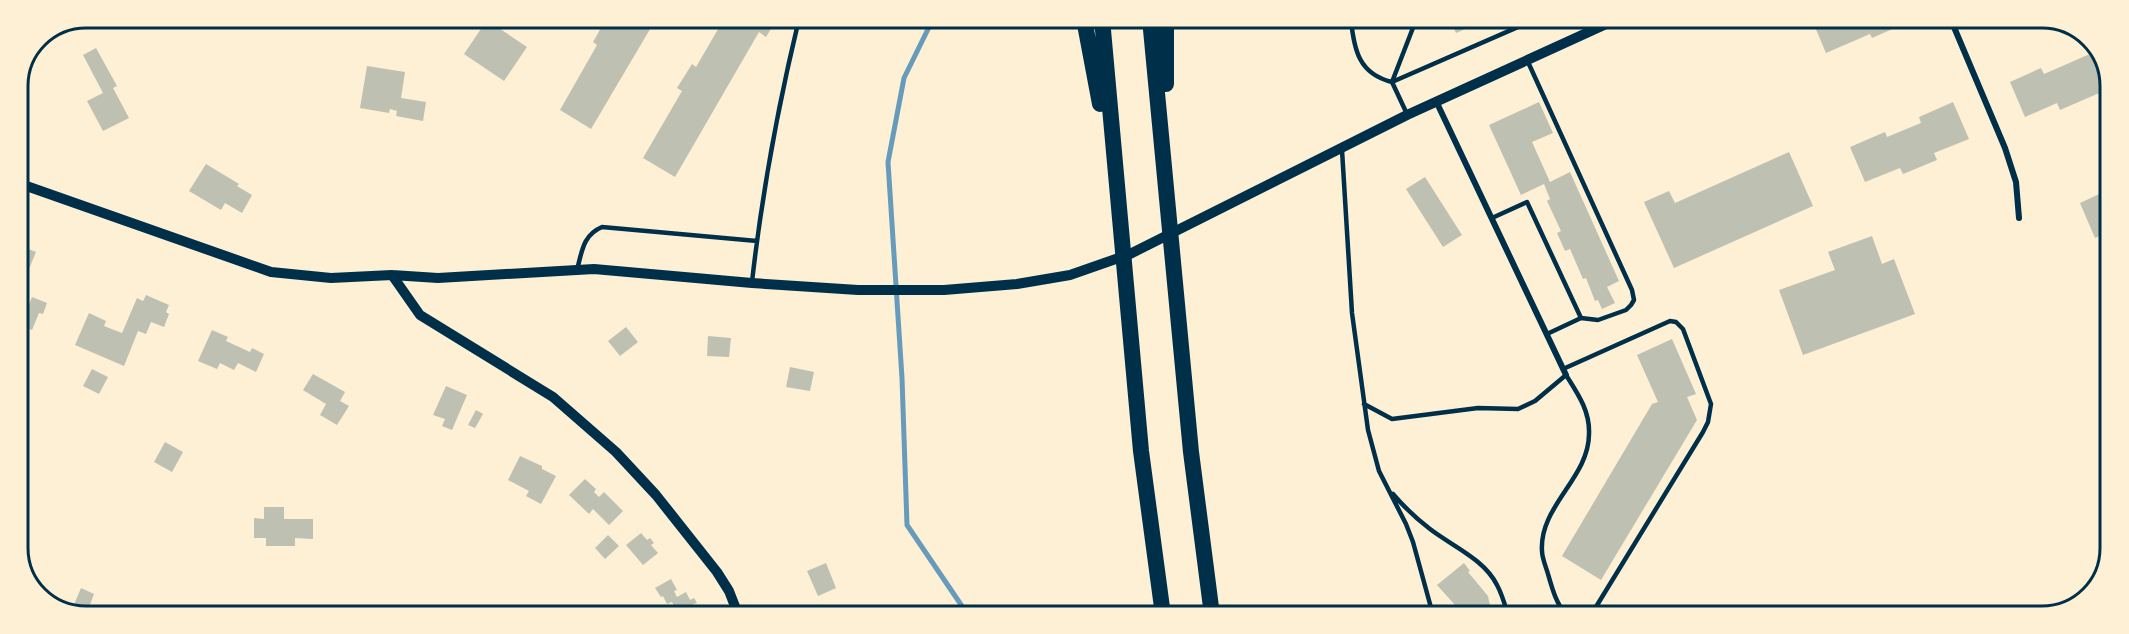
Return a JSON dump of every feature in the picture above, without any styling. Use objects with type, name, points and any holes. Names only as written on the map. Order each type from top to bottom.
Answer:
[{"type":"highway","points":[[1086,28],[1118,206]]},
{"type":"highway","points":[[1103,28],[1141,451],[1162,606]]},
{"type":"highway","points":[[1151,28],[1197,510],[1211,606]]},
{"type":"highway","points":[[1165,184],[1166,28]]},
{"type":"street","points":[[28,187],[271,272],[331,278],[392,275],[438,278],[594,269],[858,290],[907,291],[1017,284],[1070,275],[1107,264],[1202,219],[1436,101],[1597,28]]},
{"type":"street","points":[[1954,28],[2005,148],[2016,182],[2019,218]]},
{"type":"street","points":[[1436,101],[1565,372]]},
{"type":"street","points":[[392,275],[420,315],[554,397],[616,452],[656,495],[717,572],[735,606]]},
{"type":"lane","points":[[752,283],[775,131],[797,28]]},
{"type":"lane","points":[[1352,28],[1355,46],[1368,71],[1378,78],[1392,82],[1516,28]]},
{"type":"lane","points":[[1407,115],[1392,82],[1413,28]]},
{"type":"lane","points":[[1527,60],[1632,290],[1634,300],[1626,309],[1598,320],[1581,318],[1547,334]]},
{"type":"lane","points":[[1342,147],[1352,313],[1373,453],[1410,533],[1430,606]]},
{"type":"lane","points":[[1492,218],[1527,202],[1581,318]]},
{"type":"lane","points":[[577,270],[586,239],[602,226],[757,241]]},
{"type":"lane","points":[[1364,404],[1392,419],[1478,408],[1518,409],[1534,401],[1565,372],[1670,321],[1676,322],[1683,329],[1711,404],[1708,422],[1597,606]]},
{"type":"lane","points":[[1561,606],[1551,587],[1542,551],[1546,523],[1584,460],[1590,436],[1589,421],[1583,402],[1565,372]]},
{"type":"lane","points":[[1386,485],[1407,509],[1430,529],[1479,563],[1491,575],[1501,592],[1505,606]]},
{"type":"building","points":[[482,28],[499,28],[527,47],[504,81],[464,54]]},
{"type":"building","points":[[601,28],[651,28],[591,129],[560,110],[597,45],[593,42]]},
{"type":"building","points":[[719,28],[772,28],[766,37],[759,32],[675,177],[643,158],[682,91],[677,88],[692,64],[696,67]]},
{"type":"building","points":[[1454,28],[1468,28],[1456,33]]},
{"type":"building","points":[[1815,28],[1895,28],[1872,38],[1870,34],[1826,53]]},
{"type":"building","points":[[96,48],[117,86],[113,88],[129,118],[103,131],[87,101],[103,93],[83,55]]},
{"type":"building","points":[[2091,54],[2099,75],[2100,93],[2060,110],[2057,103],[2025,117],[2010,82],[2041,68],[2044,74]]},
{"type":"building","points":[[367,66],[405,72],[401,98],[426,102],[423,121],[396,116],[397,111],[390,109],[389,113],[360,108]]},
{"type":"building","points":[[1539,102],[1553,133],[1532,142],[1550,182],[1570,172],[1619,281],[1607,287],[1615,303],[1602,309],[1598,300],[1595,301],[1586,278],[1583,279],[1570,249],[1565,251],[1557,233],[1561,231],[1547,201],[1550,199],[1544,184],[1521,195],[1489,125]]},
{"type":"building","points":[[1953,102],[1969,139],[1934,153],[1937,160],[1903,174],[1900,168],[1865,182],[1850,147],[1885,132],[1887,137],[1921,123],[1919,117]]},
{"type":"building","points":[[1789,152],[1813,206],[1674,268],[1644,202],[1669,191],[1675,203]]},
{"type":"building","points":[[206,164],[239,184],[237,186],[252,195],[242,213],[225,203],[221,210],[189,191]]},
{"type":"building","points":[[1425,177],[1462,235],[1443,247],[1406,189]]},
{"type":"building","points":[[2100,194],[2100,236],[2095,238],[2080,203]]},
{"type":"building","points":[[1872,236],[1882,264],[1894,259],[1915,314],[1803,355],[1779,290],[1835,270],[1828,252]]},
{"type":"building","points":[[28,249],[36,252],[28,269]]},
{"type":"building","points":[[146,295],[169,305],[166,312],[169,314],[164,327],[151,322],[146,334],[138,331],[124,366],[75,345],[89,313],[106,321],[104,326],[122,333],[137,298],[143,301]]},
{"type":"building","points":[[32,297],[47,303],[43,314],[39,313],[32,330],[29,329],[28,306]]},
{"type":"building","points":[[626,327],[638,342],[620,356],[608,341]]},
{"type":"building","points":[[212,330],[228,337],[226,341],[250,352],[252,348],[264,354],[256,372],[238,363],[234,370],[220,363],[217,369],[198,361]]},
{"type":"building","points":[[708,336],[731,338],[729,357],[707,356]]},
{"type":"building","points":[[1672,339],[1696,394],[1687,397],[1697,420],[1601,580],[1562,556],[1652,404],[1658,402],[1637,355]]},
{"type":"building","points":[[790,367],[814,372],[810,391],[786,387]]},
{"type":"building","points":[[92,369],[108,377],[99,394],[83,386]]},
{"type":"building","points":[[313,374],[345,392],[340,401],[349,406],[337,425],[320,415],[326,404],[303,390]]},
{"type":"building","points":[[446,386],[467,395],[452,430],[442,426],[445,419],[433,415]]},
{"type":"building","points":[[476,410],[483,414],[475,428],[468,425]]},
{"type":"building","points":[[165,442],[183,452],[172,472],[154,462]]},
{"type":"building","points":[[520,456],[542,466],[542,469],[556,476],[541,504],[526,496],[529,491],[508,480]]},
{"type":"building","points":[[585,479],[596,489],[594,492],[599,497],[604,492],[623,511],[609,525],[593,509],[589,514],[569,495]]},
{"type":"building","points":[[264,507],[284,507],[284,519],[313,519],[313,539],[295,538],[295,546],[266,546],[266,538],[254,538],[254,518],[264,519]]},
{"type":"building","points":[[641,533],[647,540],[650,538],[654,543],[651,545],[658,553],[643,565],[626,545]]},
{"type":"building","points":[[608,535],[619,546],[605,559],[595,548]]},
{"type":"building","points":[[826,563],[836,588],[818,596],[807,571]]},
{"type":"building","points":[[1464,563],[1470,571],[1468,572],[1488,596],[1490,606],[1456,606],[1437,585]]},
{"type":"building","points":[[671,579],[677,590],[674,591],[677,597],[686,592],[690,600],[694,598],[697,603],[693,604],[694,606],[674,606],[672,602],[667,604],[655,588]]},
{"type":"building","points":[[81,588],[94,594],[90,606],[74,604]]},
{"type":"waterway","points":[[929,28],[904,78],[888,162],[902,378],[907,525],[962,606]]}]
